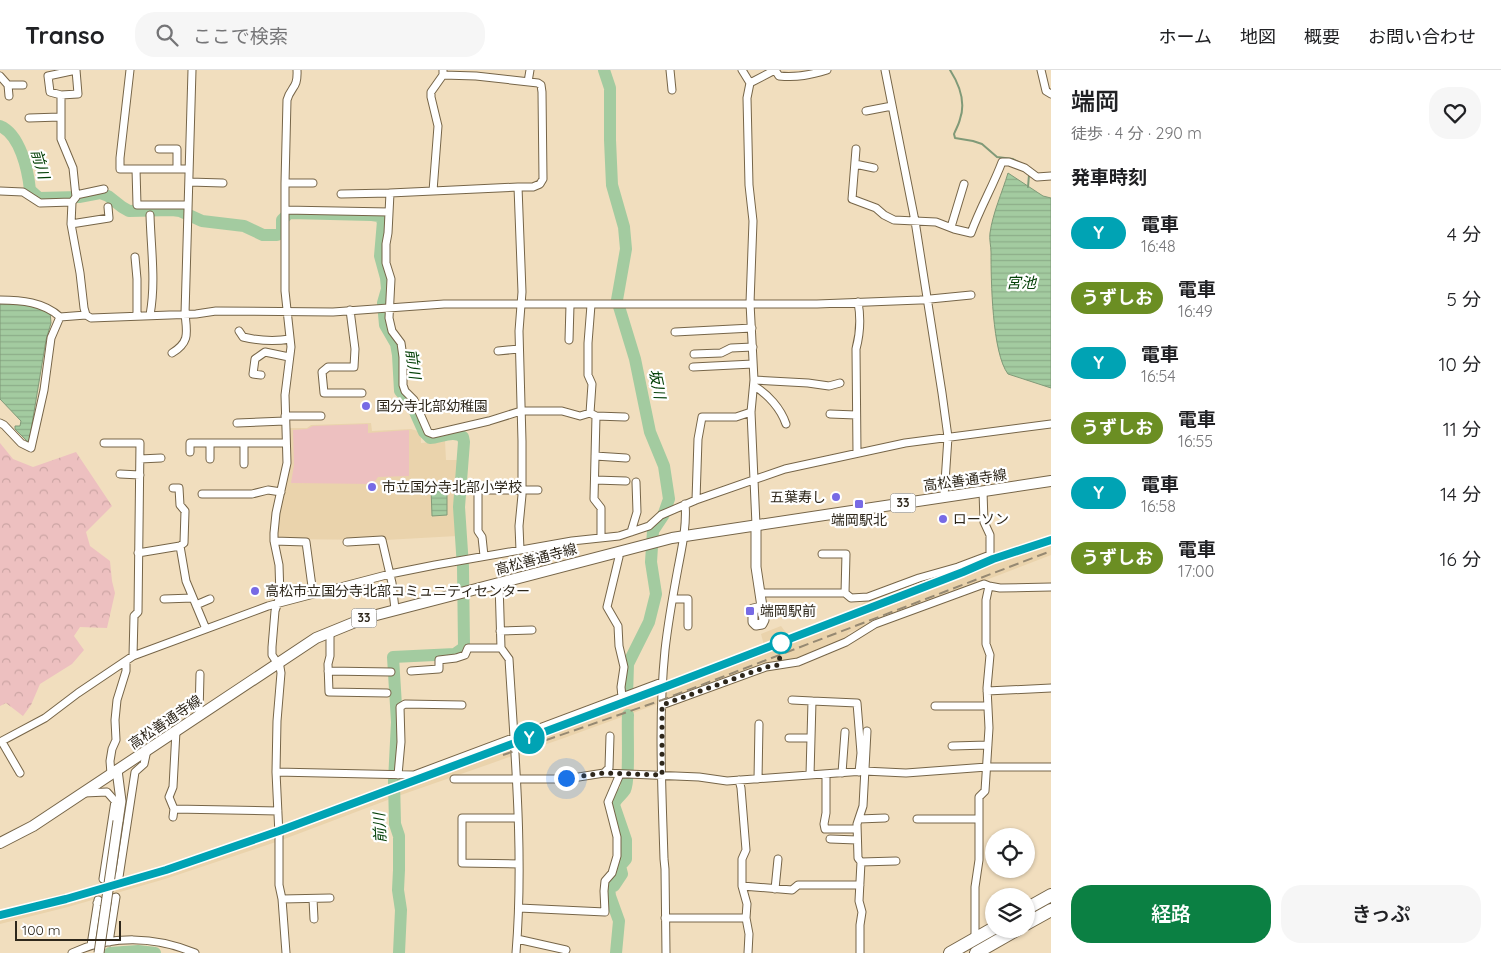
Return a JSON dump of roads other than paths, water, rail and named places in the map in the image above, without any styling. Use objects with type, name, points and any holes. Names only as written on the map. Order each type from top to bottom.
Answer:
[{"type":"highway","points":[[1035,904],[1051,895]]},
{"type":"highway","points":[[1035,919],[1051,910]]},
{"type":"highway","points":[[950,953],[985,933]]},
{"type":"highway","points":[[976,953],[1002,938]]},
{"type":"main road","name":"高松善通寺線","points":[[0,843],[33,826],[84,793],[316,638],[365,618],[683,536],[1051,481]]},
{"type":"main road","points":[[756,525],[756,567],[762,607]]},
{"type":"main road","points":[[98,953],[121,801],[114,772]]},
{"type":"street","points":[[76,70],[78,94],[61,95],[50,92],[48,76],[76,70]]},
{"type":"street","points":[[130,70],[120,168],[189,168]]},
{"type":"street","points":[[172,353],[181,347],[186,338],[185,314],[192,70]]},
{"type":"street","points":[[286,953],[282,899],[279,885],[276,772],[277,720],[281,673],[272,655],[272,646],[275,611],[280,596],[280,579],[274,541],[276,513],[287,463],[285,395],[290,339],[287,311],[285,210],[287,100],[296,86],[297,70]]},
{"type":"street","points":[[528,82],[530,70]]},
{"type":"street","points":[[670,70],[672,90]]},
{"type":"street","points":[[742,70],[750,83],[747,98],[749,185],[752,221],[750,303],[754,383],[751,412],[756,525]]},
{"type":"street","points":[[750,83],[775,70],[779,76],[787,77],[807,76],[827,70]]},
{"type":"street","points":[[886,70],[915,221],[948,437],[944,497]]},
{"type":"street","points":[[1041,70],[1046,91],[1051,94]]},
{"type":"street","points":[[341,194],[390,193],[533,187],[540,184],[544,171],[541,128],[542,92],[538,84],[443,72],[431,92],[438,126],[433,191]]},
{"type":"street","points":[[0,76],[8,85],[9,96]]},
{"type":"street","points":[[8,85],[23,85]]},
{"type":"street","points":[[61,95],[61,139],[73,168],[74,198],[71,224],[86,315]]},
{"type":"street","points":[[866,112],[892,106]]},
{"type":"street","points":[[29,118],[60,117]]},
{"type":"street","points":[[159,149],[177,149],[177,169]]},
{"type":"street","points":[[856,149],[852,199],[876,208],[894,220],[936,222],[971,232],[1002,162],[1009,162],[1025,168],[1037,177],[1051,176]]},
{"type":"street","points":[[855,164],[874,168]]},
{"type":"street","points":[[136,169],[137,205],[188,209]]},
{"type":"street","points":[[189,182],[223,183]]},
{"type":"street","points":[[285,183],[312,183]]},
{"type":"street","points":[[951,227],[964,184]]},
{"type":"street","points":[[518,187],[521,304],[519,349],[522,489],[519,526],[520,550]]},
{"type":"street","points":[[0,191],[23,192],[40,203],[74,198],[104,189]]},
{"type":"street","points":[[390,193],[386,244],[386,263],[391,279],[388,318],[392,331],[401,344],[405,391],[414,400],[428,432],[433,434],[489,421],[521,410],[562,411],[580,416],[625,417]]},
{"type":"street","points":[[71,224],[109,218],[108,207]]},
{"type":"street","points":[[285,210],[388,212]]},
{"type":"street","points":[[150,215],[150,249],[154,273],[150,315]]},
{"type":"street","points":[[135,257],[137,316]]},
{"type":"street","points":[[0,300],[34,303],[53,310],[60,317],[86,315],[91,318],[196,314],[216,311],[318,312],[444,304],[761,304],[858,302],[971,295]]},
{"type":"street","points":[[857,454],[856,349],[859,336],[860,311],[858,302]]},
{"type":"street","points":[[570,305],[570,340]]},
{"type":"street","points":[[591,305],[588,375],[592,384],[595,456],[594,499],[601,508],[601,537]]},
{"type":"street","points":[[350,310],[355,350],[354,367],[328,367],[322,372],[324,393],[362,393]]},
{"type":"street","points":[[0,423],[21,443],[30,448],[44,390],[51,338],[60,317]]},
{"type":"street","points":[[675,332],[752,328]]},
{"type":"street","points":[[239,332],[243,337],[263,342],[290,339]]},
{"type":"street","points":[[694,354],[721,353],[731,348],[753,347]]},
{"type":"street","points":[[498,352],[519,349]]},
{"type":"street","points":[[261,375],[253,374],[255,359],[265,352],[289,357]]},
{"type":"street","points":[[693,367],[753,364]]},
{"type":"street","points":[[754,383],[808,383],[828,386],[840,383]]},
{"type":"street","points":[[754,383],[773,403],[783,416],[786,424]]},
{"type":"street","points":[[696,500],[698,439],[702,417],[736,417],[751,412]]},
{"type":"street","points":[[830,414],[856,415]]},
{"type":"street","points":[[237,423],[321,416]]},
{"type":"street","points":[[20,772],[1,742],[45,718],[133,656],[244,613],[390,574],[520,550],[601,537],[620,536],[648,526],[664,513],[685,504],[785,469],[886,446],[1051,424]]},
{"type":"street","points":[[0,429],[8,430]]},
{"type":"street","points":[[104,443],[140,443],[138,612],[134,616],[133,656]]},
{"type":"street","points":[[190,452],[190,443],[286,443]]},
{"type":"street","points":[[210,443],[210,459]]},
{"type":"street","points":[[244,443],[244,464]]},
{"type":"street","points":[[595,456],[626,458]]},
{"type":"street","points":[[140,458],[161,458]]},
{"type":"street","points":[[120,474],[140,474]]},
{"type":"street","points":[[595,480],[626,481]]},
{"type":"street","points":[[631,532],[637,512],[636,482]]},
{"type":"street","points":[[138,553],[180,546],[184,543],[185,511],[180,505],[179,488]]},
{"type":"street","points":[[202,494],[252,494],[268,490],[280,492]]},
{"type":"street","points":[[484,556],[482,536],[478,531],[478,490],[538,490]]},
{"type":"street","points":[[760,593],[844,593],[851,598],[868,597],[990,555],[990,535],[984,522],[984,491]]},
{"type":"street","points":[[666,953],[662,682],[683,536],[685,504]]},
{"type":"street","points":[[347,542],[382,540],[390,574],[395,609]]},
{"type":"street","points":[[274,541],[306,542],[313,594]]},
{"type":"street","points":[[180,546],[186,581],[206,629]]},
{"type":"street","points":[[618,552],[619,557],[607,607],[618,626],[619,646],[624,667],[621,687],[622,697]]},
{"type":"street","points":[[822,554],[846,554],[844,593]]},
{"type":"street","points":[[499,583],[500,648],[509,659],[517,779],[519,908],[516,953]]},
{"type":"street","points":[[662,705],[766,667],[798,662],[846,642],[875,624],[984,584],[1000,588],[1051,587]]},
{"type":"street","points":[[976,953],[975,887],[979,860],[979,797],[985,791],[989,728],[987,691],[990,655],[986,644],[986,600],[989,586]]},
{"type":"street","points":[[164,599],[195,602],[210,599]]},
{"type":"street","points":[[673,599],[688,599],[688,626]]},
{"type":"street","points":[[500,631],[532,630]]},
{"type":"street","points":[[330,632],[329,692],[387,693]]},
{"type":"street","points":[[410,671],[439,669],[439,660],[465,655],[468,648],[500,648]]},
{"type":"street","points":[[114,772],[110,760],[116,740],[117,700],[126,671],[126,661]]},
{"type":"street","points":[[328,671],[391,672]]},
{"type":"street","points":[[199,716],[200,674]]},
{"type":"street","points":[[276,772],[414,775],[662,682]]},
{"type":"street","points":[[987,691],[1051,688]]},
{"type":"street","points":[[792,700],[857,703],[863,806],[857,829],[858,858],[861,862],[859,902],[862,912],[860,953]]},
{"type":"street","points":[[810,775],[812,701]]},
{"type":"street","points":[[398,775],[401,742],[400,707],[405,704],[462,705]]},
{"type":"street","points":[[935,706],[987,706]]},
{"type":"street","points":[[758,779],[759,724]]},
{"type":"street","points":[[176,731],[173,787],[169,797],[173,813],[278,811]]},
{"type":"street","points":[[862,771],[867,731]]},
{"type":"street","points":[[842,773],[845,732]]},
{"type":"street","points":[[604,773],[609,768],[610,736]]},
{"type":"street","points":[[789,738],[811,738]]},
{"type":"street","points":[[952,746],[988,745]]},
{"type":"street","points":[[84,793],[107,792],[115,801],[103,879],[119,877],[135,772],[144,764],[147,750]]},
{"type":"street","points":[[454,778],[566,778],[604,773],[699,777],[727,781],[862,771],[906,772],[1051,767]]},
{"type":"street","points":[[519,908],[606,912],[605,882],[612,873],[617,856],[617,837],[608,802],[624,774]]},
{"type":"street","points":[[826,774],[825,829],[857,829]]},
{"type":"street","points":[[738,780],[742,788],[746,850],[742,859],[742,886],[747,904],[748,953]]},
{"type":"street","points":[[518,818],[462,818],[462,863],[518,864]]},
{"type":"street","points":[[859,818],[884,818]]},
{"type":"street","points":[[917,819],[978,819]]},
{"type":"street","points":[[830,839],[857,840]]},
{"type":"street","points":[[776,888],[778,859]]},
{"type":"street","points":[[861,862],[896,861]]},
{"type":"street","points":[[742,886],[792,890],[798,884],[860,885]]},
{"type":"street","points":[[91,945],[97,902],[116,897],[109,942]]},
{"type":"street","points":[[313,898],[314,919]]},
{"type":"street","points":[[282,899],[330,898]]},
{"type":"street","points":[[665,918],[746,918]]},
{"type":"street","points":[[72,953],[91,945],[132,939],[159,941],[195,953]]},
{"type":"street","points":[[517,939],[566,950]]},
{"type":"water","name":"宮池","points":[[1008,173],[1043,196],[1051,198],[1051,388],[1008,374],[999,350],[992,297],[990,235],[995,210]]},
{"type":"water","points":[[0,302],[31,305],[50,311],[51,323],[46,340],[29,442],[15,429],[15,426],[20,426],[21,421],[0,399]]},
{"type":"water","points":[[431,488],[447,488],[447,515],[432,516]]},
{"type":"waterway","name":"坂川","points":[[604,70],[610,88],[612,185],[624,227],[626,249],[617,300],[635,359],[650,432],[664,466],[669,499],[663,516],[653,531],[651,562],[656,594],[649,622],[628,664],[627,697]]},
{"type":"waterway","points":[[950,70],[959,87],[962,100],[962,113],[954,134],[955,138],[982,144],[997,157],[1013,159],[1020,163]]},
{"type":"waterway","name":"前川","points":[[0,126],[7,130],[18,144],[25,163],[30,190],[39,198],[79,197],[100,193],[108,196],[129,211],[180,211],[202,221],[244,226],[263,235],[282,233],[282,220],[289,213],[372,215],[379,216],[383,221],[380,256],[387,289],[383,303],[385,325],[396,344],[400,391],[411,403],[424,432],[430,438],[456,434],[463,437],[464,442],[459,507],[463,567],[464,646],[455,654],[393,657],[397,722],[394,781],[395,824],[399,836],[398,890],[401,910],[399,953]]},
{"type":"waterway","points":[[1028,187],[1029,175]]},
{"type":"waterway","name":"坂川","points":[[616,953],[619,921],[609,888],[614,886],[622,874],[620,866],[626,859],[626,840],[614,805],[627,784],[628,715]]},
{"type":"waterway","points":[[110,953],[138,951],[155,953]]},
{"type":"railway","points":[[0,915],[66,899],[166,870],[279,831],[662,688],[993,559],[1051,540]]},
{"type":"railway","points":[[503,755],[662,700],[1051,551]]},
{"type":"train","name":"Y","points":[[0,915],[66,899],[166,870],[279,831],[676,683],[993,559],[1051,540]]},
{"type":"place","name":"国分寺北部幼稚園","points":[[366,406]]},
{"type":"place","name":"市立国分寺北部小学校","points":[[372,487]]},
{"type":"place","name":"五葉寿し","points":[[836,497]]},
{"type":"place","name":"端岡駅北","points":[[859,504]]},
{"type":"place","name":"ローソン","points":[[943,519]]},
{"type":"place","name":"高松市立国分寺北部コミュニティセンター","points":[[255,591]]},
{"type":"place","name":"端岡駅前","points":[[750,611]]}]
